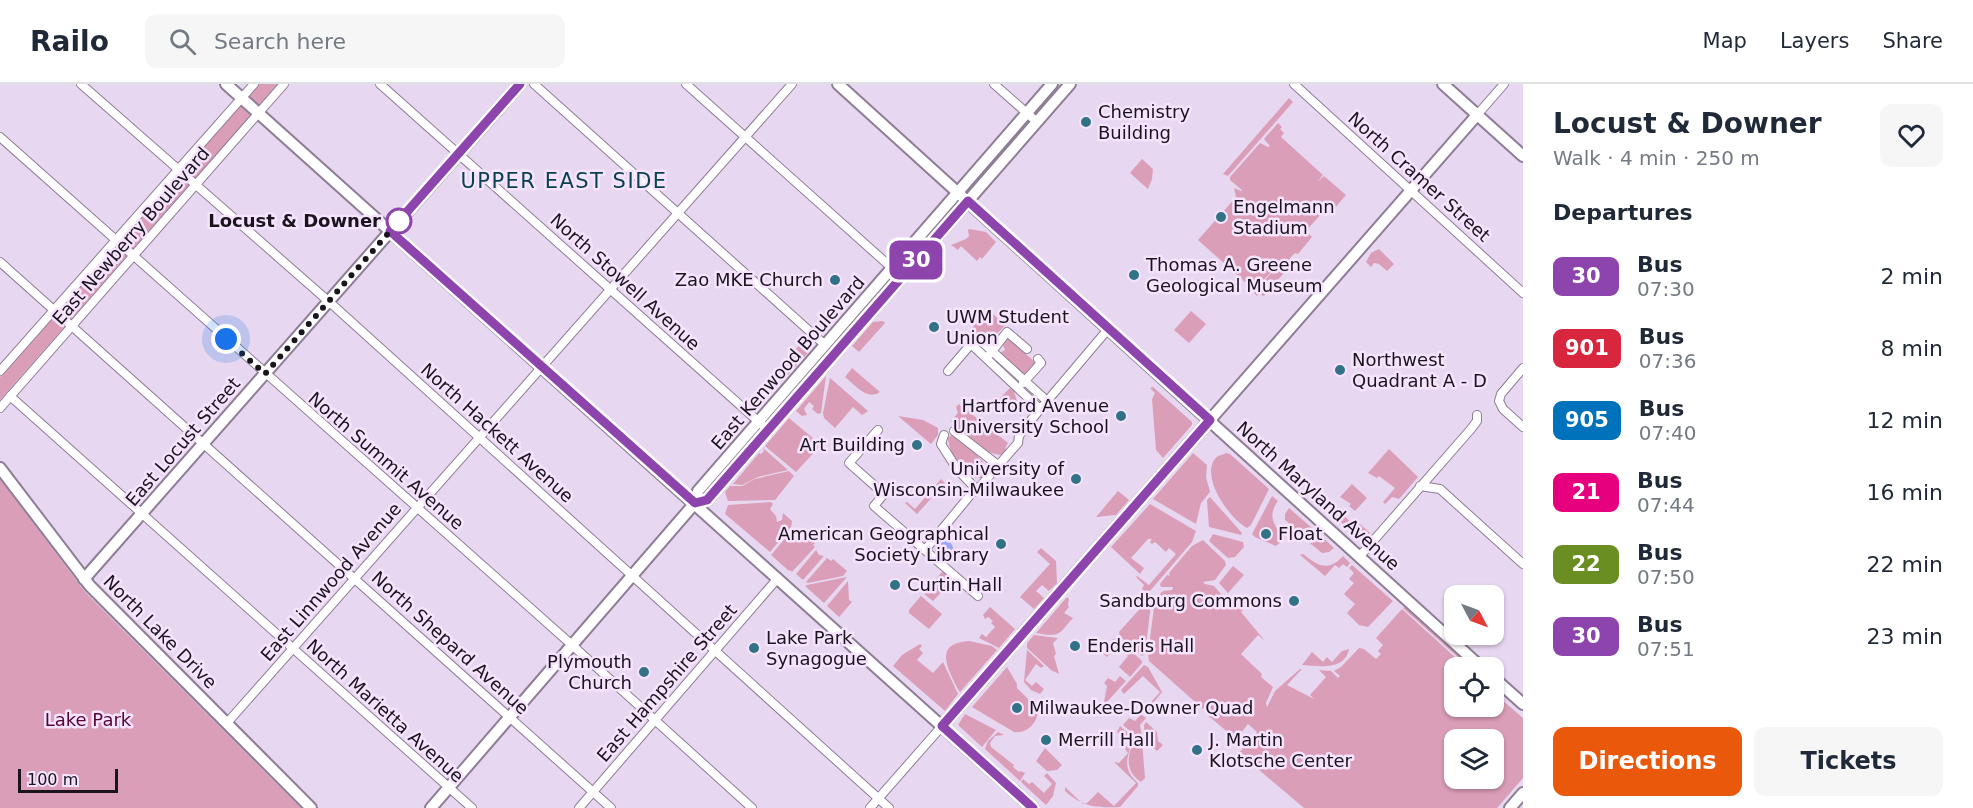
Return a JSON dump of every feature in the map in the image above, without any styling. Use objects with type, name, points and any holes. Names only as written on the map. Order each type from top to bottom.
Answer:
[{"type":"street","name":"North Hackett Avenue","points":[[81,84],[479,437],[889,808]]},
{"type":"street","points":[[226,84],[1033,808]]},
{"type":"street","name":"East Newberry Boulevard","points":[[0,371],[254,84]]},
{"type":"street","name":"East Newberry Boulevard","points":[[0,408],[285,84]]},
{"type":"street","name":"North Stowell Avenue","points":[[380,84],[768,430]]},
{"type":"street","name":"East Locust Street","points":[[84,579],[520,84]]},
{"type":"street","points":[[534,84],[825,345]]},
{"type":"street","points":[[686,84],[902,277]]},
{"type":"street","name":"East Linnwood Avenue","points":[[227,723],[792,84]]},
{"type":"street","name":"North Maryland Avenue","points":[[838,84],[1470,657]]},
{"type":"street","points":[[994,84],[1037,123]]},
{"type":"street","name":"East Kenwood Boulevard","points":[[431,808],[695,503],[698,491],[758,421],[1052,84]]},
{"type":"street","name":"East Kenwood Boulevard","points":[[695,503],[707,500],[1070,84]]},
{"type":"street","name":"North Cramer Street","points":[[1294,84],[1523,292]]},
{"type":"street","points":[[1443,84],[1523,156]]},
{"type":"street","points":[[870,808],[1504,84]]},
{"type":"street","name":"North Summit Avenue","points":[[0,137],[752,808]]},
{"type":"street","name":"North Shepard Avenue","points":[[0,261],[611,808]]},
{"type":"street","points":[[925,550],[976,488],[977,490],[999,466],[1018,443],[1019,436],[1109,328]]},
{"type":"street","points":[[989,354],[1007,332],[1027,350]]},
{"type":"street","points":[[948,371],[973,341],[982,342],[1018,389],[1041,409]]},
{"type":"street","points":[[989,354],[1047,401]]},
{"type":"street","points":[[1018,389],[1041,363],[1038,359]]},
{"type":"street","points":[[1523,368],[1502,393],[1499,401],[1503,409],[1523,427]]},
{"type":"street","name":"North Marietta Avenue","points":[[10,396],[472,808]]},
{"type":"street","points":[[1360,556],[1475,424],[1477,415]]},
{"type":"street","points":[[878,430],[849,463],[884,494],[874,506],[978,596]]},
{"type":"street","points":[[954,431],[999,466]]},
{"type":"street","points":[[944,435],[941,444],[957,469],[976,488]]},
{"type":"street","name":"North Lake Drive","points":[[0,468],[84,579],[311,808]]},
{"type":"street","points":[[1420,486],[1440,489],[1523,564]]},
{"type":"street","name":"East Hampshire Street","points":[[579,808],[778,578]]},
{"type":"street","points":[[1504,687],[1523,704]]},
{"type":"street","points":[[1510,808],[1523,793]]},
{"type":"green space","points":[[259,84],[278,84],[0,400],[0,377]]},
{"type":"green space","points":[[1289,98],[1293,102],[1228,176],[1223,174]]},
{"type":"green space","points":[[1278,123],[1284,133],[1281,137],[1323,175],[1317,182],[1324,176],[1346,195],[1334,209],[1329,205],[1306,231],[1312,237],[1298,254],[1295,253],[1290,258],[1292,261],[1290,266],[1264,296],[1259,294],[1257,296],[1254,293],[1278,265],[1254,290],[1198,240],[1236,197],[1234,188],[1242,190],[1230,180],[1230,177],[1260,143],[1270,146],[1264,139]]},
{"type":"green space","points":[[1142,159],[1153,169],[1148,189],[1130,173]]},
{"type":"green space","points":[[969,229],[986,232],[996,242],[982,259],[980,257],[977,261],[961,246],[958,250],[951,245],[966,239],[969,236]]},
{"type":"green space","points":[[1379,249],[1394,264],[1387,271],[1379,264],[1374,263],[1371,267],[1366,262],[1371,253]]},
{"type":"green space","points":[[890,278],[892,280],[828,356],[825,353]]},
{"type":"green space","points":[[991,310],[1005,325],[988,344],[972,328],[977,322],[981,323]]},
{"type":"green space","points":[[1191,311],[1206,324],[1189,343],[1174,330]]},
{"type":"green space","points":[[883,321],[885,323],[859,352],[852,346],[873,322]]},
{"type":"green space","points":[[802,337],[813,347],[785,378],[781,374],[785,370],[781,366],[802,342],[800,340]]},
{"type":"green space","points":[[1008,338],[1037,364],[1026,377],[1000,353],[1005,350],[1003,345]]},
{"type":"green space","points":[[852,368],[880,392],[870,395],[857,388],[845,377]]},
{"type":"green space","points":[[826,376],[821,413],[818,414],[812,409],[814,406],[809,402],[804,409],[807,415],[802,416],[796,411]]},
{"type":"green space","points":[[830,378],[868,411],[862,415],[853,407],[835,428],[824,418],[823,413]]},
{"type":"green space","points":[[1153,387],[1192,422],[1192,425],[1163,458],[1156,450],[1152,399],[1155,393],[1150,388]]},
{"type":"green space","points":[[1010,388],[1014,391],[1021,416],[1000,398]]},
{"type":"green space","points":[[959,404],[1008,443],[1005,448],[1008,450],[1004,455],[997,455],[982,448],[951,421],[958,413],[956,407]]},
{"type":"green space","points":[[898,416],[923,420],[938,428],[938,435],[931,444]]},
{"type":"green space","points":[[789,418],[821,445],[796,472],[765,446]]},
{"type":"green space","points":[[951,435],[967,445],[982,460],[987,471],[984,477],[970,476],[959,466],[949,444],[948,438]]},
{"type":"green space","points":[[763,448],[788,470],[758,477],[742,485],[733,484],[759,453],[764,451]]},
{"type":"green space","points":[[1389,449],[1418,477],[1399,499],[1392,497],[1385,504],[1383,502],[1395,488],[1379,476],[1377,478],[1368,473]]},
{"type":"green space","points":[[1193,453],[1207,465],[1206,477],[1210,492],[1201,503],[1196,524],[1153,499]]},
{"type":"green space","points":[[1226,453],[1230,454],[1269,489],[1251,525],[1247,528],[1226,508],[1212,478],[1211,468],[1214,460]]},
{"type":"green space","points":[[789,471],[794,476],[775,500],[728,501],[725,492],[730,486],[742,486],[755,479]]},
{"type":"green space","name":"Lake Park","points":[[0,479],[86,593],[301,808],[0,808]]},
{"type":"green space","points":[[941,479],[945,483],[917,514],[905,503],[907,502],[915,509]]},
{"type":"green space","points":[[1352,484],[1367,498],[1355,511],[1349,506],[1351,504],[1340,497]]},
{"type":"green space","points":[[1118,491],[1129,500],[1116,515],[1096,517]]},
{"type":"green space","points":[[1272,496],[1278,501],[1273,511],[1273,521],[1285,538],[1276,546],[1252,534]]},
{"type":"green space","points":[[1210,497],[1242,533],[1241,535],[1209,527],[1207,500]]},
{"type":"green space","points":[[771,502],[773,504],[770,509],[776,516],[777,522],[782,520],[783,513],[792,521],[791,527],[770,552],[725,514],[728,505]]},
{"type":"green space","points":[[1150,504],[1196,531],[1192,542],[1150,591],[1146,592],[1142,589],[1144,585],[1136,577],[1149,585],[1176,554],[1169,548],[1166,552],[1155,542],[1152,544],[1150,542],[1152,539],[1148,539],[1131,558],[1144,568],[1140,574],[1111,547]]},
{"type":"green space","points":[[1289,508],[1312,528],[1304,537],[1285,520],[1285,514]]},
{"type":"green space","points":[[1340,512],[1356,527],[1360,524],[1370,533],[1363,541],[1335,517]]},
{"type":"green space","points":[[793,529],[801,529],[816,542],[813,545],[815,547],[792,572],[771,555]]},
{"type":"green space","points":[[1213,534],[1243,542],[1244,547],[1235,557],[1228,558],[1209,541]]},
{"type":"green space","points":[[1319,534],[1334,548],[1329,552],[1322,553],[1311,544],[1309,545]]},
{"type":"green space","points":[[1203,540],[1225,561],[1226,565],[1215,580],[1203,582],[1214,586],[1233,608],[1237,605],[1243,610],[1241,612],[1265,641],[1258,635],[1241,654],[1273,687],[1266,703],[1267,707],[1275,691],[1300,669],[1302,669],[1287,685],[1314,699],[1310,695],[1326,677],[1319,670],[1331,671],[1338,678],[1340,676],[1334,671],[1359,648],[1364,649],[1376,659],[1381,654],[1378,651],[1383,645],[1376,638],[1402,609],[1455,657],[1444,657],[1444,717],[1504,717],[1504,702],[1523,718],[1523,778],[1497,808],[1304,808],[1239,753],[1257,732],[1248,724],[1236,739],[1205,713],[1214,702],[1212,698],[1203,709],[1149,661],[1155,599],[1163,591],[1172,590],[1173,587],[1161,587],[1160,584],[1167,575],[1170,576],[1169,573],[1192,546]]},
{"type":"green space","points":[[1041,548],[1056,561],[1057,583],[1049,591],[1042,585],[1036,591],[1044,598],[1034,609],[1020,597],[1050,564],[1037,552]]},
{"type":"green space","points":[[816,550],[819,555],[824,556],[803,580],[796,574]]},
{"type":"green space","points":[[1303,554],[1318,564],[1327,566],[1343,556],[1350,563],[1347,567],[1343,564],[1339,568],[1335,565],[1325,576],[1300,555]]},
{"type":"green space","points":[[827,558],[831,561],[833,559],[847,571],[843,576],[806,582]]},
{"type":"green space","points":[[1352,565],[1393,601],[1368,627],[1359,625],[1347,613],[1355,604],[1344,594],[1354,583],[1349,579],[1354,573],[1349,568]]},
{"type":"green space","points":[[1233,566],[1244,575],[1228,593],[1219,583]]},
{"type":"green space","points":[[947,570],[955,578],[933,601],[924,594],[941,573]]},
{"type":"green space","points":[[847,577],[824,603],[805,586],[807,585]]},
{"type":"green space","points":[[848,581],[849,600],[852,602],[839,617],[827,606]]},
{"type":"green space","points":[[921,596],[942,614],[929,629],[909,613]]},
{"type":"green space","points":[[1067,597],[1069,607],[1064,613],[1073,618],[1058,634],[1036,633]]},
{"type":"green space","points":[[1149,601],[1151,604],[1145,654],[1142,656],[1120,636],[1119,632]]},
{"type":"green space","points":[[990,607],[1015,629],[999,648],[979,638],[982,634],[986,637],[995,627],[991,623],[993,621],[988,617],[985,619],[983,615]]},
{"type":"green space","points":[[1406,607],[1444,641],[1444,645],[1403,608]]},
{"type":"green space","points":[[1034,635],[1058,638],[1053,643],[1059,674],[1051,670],[1027,648],[1027,643]]},
{"type":"green space","points":[[1117,638],[1142,661],[1130,677],[1119,667],[1128,656],[1126,651],[1117,646],[1107,657],[1101,652],[1113,639]]},
{"type":"green space","points":[[969,641],[992,646],[997,650],[960,692],[948,668],[946,656],[947,651],[954,644]]},
{"type":"green space","points":[[920,644],[922,646],[919,649],[923,653],[917,660],[933,673],[943,662],[958,694],[945,711],[893,666],[902,655]]},
{"type":"green space","points":[[1444,645],[1448,645],[1462,657],[1458,657]]},
{"type":"green space","points":[[1349,649],[1342,661],[1337,664],[1302,665],[1312,652],[1323,662],[1327,657],[1332,662],[1342,651]]},
{"type":"green space","points":[[1027,650],[1044,666],[1041,668],[1036,664],[1025,680],[1032,686],[1036,682],[1044,689],[1040,694],[1031,690],[1024,682]]},
{"type":"green space","points":[[1144,665],[1148,667],[1162,692],[1150,707],[1151,712],[1148,715],[1143,711],[1160,692],[1143,676],[1124,694],[1121,690]]},
{"type":"green space","points":[[1007,667],[1017,688],[1038,709],[1034,723],[1024,731],[1014,732],[972,707]]},
{"type":"green space","points":[[1120,676],[1126,681],[1106,703],[1104,702],[1107,686],[1104,683],[1108,678],[1115,682]]},
{"type":"green space","points":[[965,714],[996,730],[982,747],[958,725]]},
{"type":"green space","points":[[1141,714],[1146,718],[1140,725],[1142,738],[1123,725],[1129,718],[1135,721]]},
{"type":"green space","points":[[1146,722],[1157,732],[1158,741],[1163,745],[1157,751],[1145,741],[1144,725]]},
{"type":"green space","points":[[1120,726],[1133,737],[1127,766],[1138,786],[1120,807],[1097,807],[1085,804],[1098,792],[1114,806],[1136,783],[1114,762],[1119,763],[1128,753],[1125,749],[1129,742],[1117,732]]},
{"type":"green space","points":[[998,732],[1004,735],[995,736],[990,743],[991,747],[1014,765],[1013,767],[1019,772],[1025,773],[1020,781],[985,749],[988,741]]},
{"type":"green space","points":[[1136,739],[1142,741],[1145,778],[1141,782],[1132,773],[1129,762],[1130,751]]},
{"type":"green space","points":[[1045,748],[1062,765],[1057,770],[1047,771],[1036,761]]},
{"type":"green space","points":[[1047,773],[1056,783],[1053,796],[1046,805],[1021,782],[1023,779],[1029,784],[1032,782],[1044,793],[1052,784],[1044,776]]},
{"type":"green space","points":[[1065,787],[1081,802],[1065,791]]},
{"type":"water","points":[[944,540],[950,543],[953,549],[950,555],[944,558],[938,555],[935,549],[938,543]]},
{"type":"bus line","name":"30","points":[[520,84],[390,231],[695,503],[707,500],[968,201],[1210,420],[942,726],[1033,808]]},
{"type":"place","name":"Chemistry Building","points":[[1086,122]]},
{"type":"place","name":"Engelmann Stadium","points":[[1221,217]]},
{"type":"place","name":"Locust & Downer","points":[[399,221]]},
{"type":"place","name":"Thomas A. Greene Geological Museum","points":[[1134,275]]},
{"type":"place","name":"Zao MKE Church","points":[[835,280]]},
{"type":"place","name":"UWM Student Union","points":[[934,327]]},
{"type":"place","name":"Northwest Quadrant A - D","points":[[1340,370]]},
{"type":"place","name":"Hartford Avenue University School","points":[[1121,416]]},
{"type":"place","name":"Art Building","points":[[917,445]]},
{"type":"place","name":"University of Wisconsin-Milwaukee","points":[[1076,479]]},
{"type":"place","name":"Float","points":[[1266,534]]},
{"type":"place","name":"American Geographical Society Library","points":[[1001,544]]},
{"type":"place","name":"Curtin Hall","points":[[895,585]]},
{"type":"place","name":"Sandburg Commons","points":[[1294,601]]},
{"type":"place","name":"Enderis Hall","points":[[1075,646]]},
{"type":"place","name":"Lake Park Synagogue","points":[[754,648]]},
{"type":"place","name":"Plymouth Church","points":[[644,672]]},
{"type":"place","name":"Milwaukee-Downer Quad","points":[[1017,708]]},
{"type":"place","name":"Merrill Hall","points":[[1046,740]]},
{"type":"place","name":"J. Martin Klotsche Center","points":[[1197,750]]},
{"type":"district","name":"UPPER EAST SIDE","points":[[564,181]]},
{"type":"route","points":[[226,339],[265,374],[399,221]]}]
